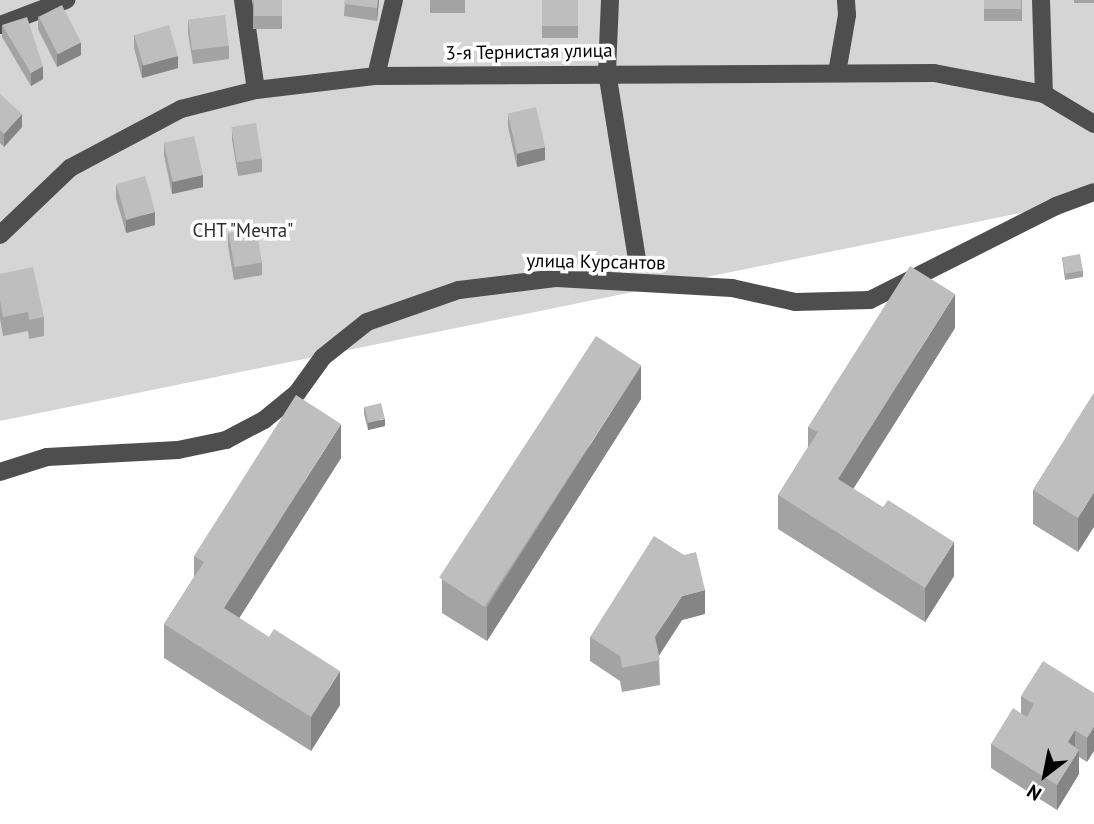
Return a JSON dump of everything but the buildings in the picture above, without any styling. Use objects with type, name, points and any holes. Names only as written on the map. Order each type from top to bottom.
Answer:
[{"type":"street","points":[[0,26],[36,5],[66,0]]},
{"type":"street","points":[[243,0],[256,90]]},
{"type":"street","points":[[376,76],[394,0]]},
{"type":"street","points":[[610,0],[607,72],[637,259]]},
{"type":"street","points":[[836,73],[848,15],[846,0]]},
{"type":"street","points":[[1041,0],[1044,94]]},
{"type":"street","name":"3-я Тернистая улица","points":[[0,235],[70,168],[181,109],[256,90],[376,76],[607,72],[934,73],[1044,94],[1094,124]]},
{"type":"street","name":"улица Курсантов","points":[[0,472],[47,457],[178,450],[226,440],[264,421],[297,393],[323,357],[367,323],[459,290],[557,278],[732,288],[795,302],[870,300],[1056,206],[1094,192]]},
{"type":"green space","name":"СНТ \"Мечта\"","points":[[0,0],[1094,0],[1094,198],[0,421]]}]
